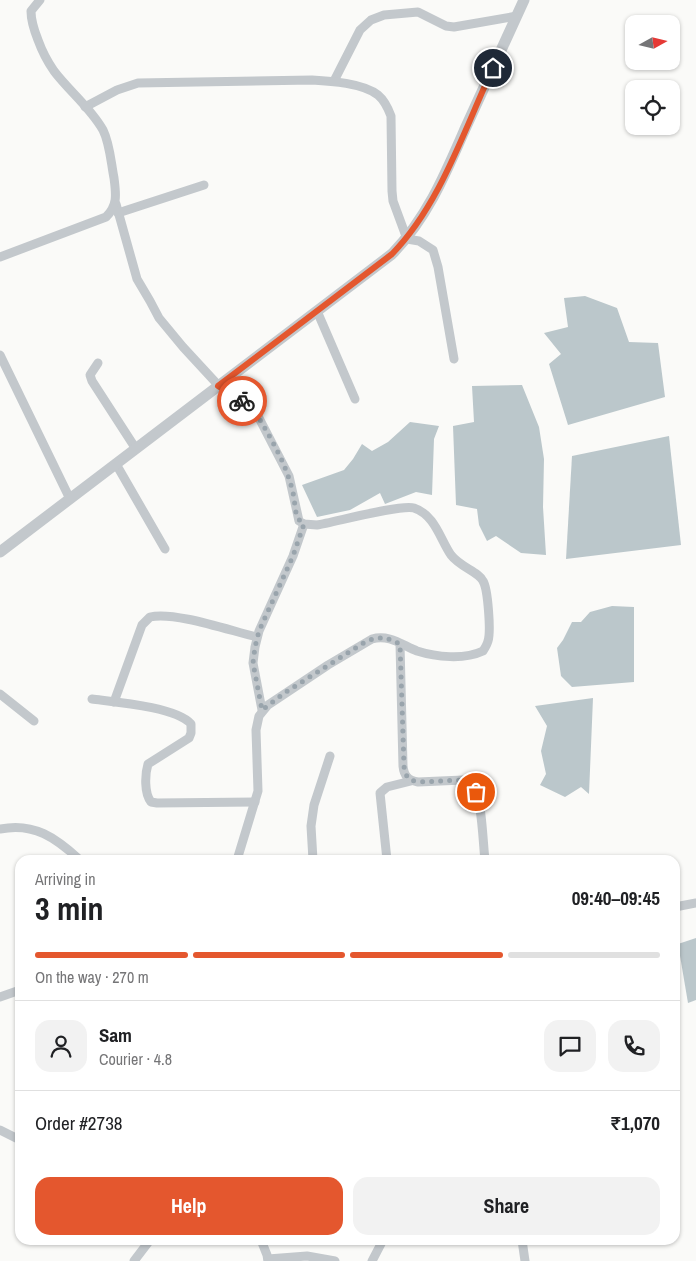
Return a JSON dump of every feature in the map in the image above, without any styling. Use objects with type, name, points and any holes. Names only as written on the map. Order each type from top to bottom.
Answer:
[{"type":"street","points":[[0,552],[392,254],[406,239],[430,204],[524,0]]},
{"type":"street","points":[[35,2],[30,10],[30,19],[43,52],[53,69],[97,121],[106,136],[117,208],[137,279],[160,318],[183,347],[218,386],[249,406],[259,418],[286,468],[299,521],[304,524],[317,526],[397,509],[414,508],[430,518],[446,547],[458,563],[482,578],[485,583],[489,640],[483,651],[468,656],[445,656],[425,653],[385,637],[372,638],[286,692],[262,710],[256,730],[258,791],[239,855]]},
{"type":"street","points":[[334,81],[360,30],[371,20],[384,15],[418,12],[446,26],[454,27],[517,16]]},
{"type":"street","points":[[85,106],[117,90],[138,83],[312,80],[334,81],[365,89],[378,95],[387,106],[391,116],[393,201],[406,239]]},
{"type":"street","points":[[0,257],[106,217],[112,210],[117,208],[204,185]]},
{"type":"street","points":[[406,239],[419,241],[433,250],[438,267],[454,359]]},
{"type":"street","points":[[317,311],[355,399]]},
{"type":"street","points":[[0,355],[70,499]]},
{"type":"street","points":[[98,363],[90,375],[92,381],[136,449]]},
{"type":"street","points":[[116,464],[165,549]]},
{"type":"street","points":[[262,710],[253,663],[257,637],[293,556],[304,524]]},
{"type":"street","points":[[114,702],[142,624],[150,616],[193,620],[257,637]]},
{"type":"street","points":[[400,644],[404,766],[406,776],[412,780]]},
{"type":"street","points":[[0,694],[34,721]]},
{"type":"street","points":[[92,699],[165,711],[181,717],[190,724],[191,733],[189,738],[148,764],[146,774],[147,793],[151,802],[255,802]]},
{"type":"street","points":[[313,855],[312,826],[314,805],[330,756]]},
{"type":"street","points":[[386,855],[380,793],[387,787],[412,780],[463,780],[469,782],[474,787],[478,800],[484,855]]},
{"type":"street","points":[[0,829],[19,826],[39,830],[51,836],[74,855]]},
{"type":"street","points":[[680,906],[696,903]]},
{"type":"street","points":[[0,997],[15,992]]},
{"type":"street","points":[[0,1130],[15,1138]]},
{"type":"street","points":[[138,1260],[147,1245]]},
{"type":"street","points":[[263,1245],[268,1260],[308,1256],[335,1261]]},
{"type":"street","points":[[372,1261],[381,1245]]},
{"type":"street","points":[[523,1245],[526,1261]]},
{"type":"shaded area","points":[[585,296],[617,308],[629,342],[658,343],[665,397],[568,425],[549,364],[561,354],[544,333],[568,327],[564,298]]},
{"type":"shaded area","points":[[522,385],[539,427],[544,459],[543,507],[546,555],[521,553],[496,536],[487,541],[479,525],[477,509],[456,505],[453,426],[474,422],[472,386]]},
{"type":"shaded area","points":[[410,422],[439,426],[434,439],[432,495],[416,492],[385,504],[380,493],[350,510],[317,517],[302,485],[344,470],[362,444],[372,451],[388,442]]},
{"type":"shaded area","points":[[669,436],[681,545],[566,559],[572,456]]},
{"type":"shaded area","points":[[612,606],[634,607],[634,682],[572,687],[561,676],[557,648],[572,622],[581,622],[590,612]]},
{"type":"shaded area","points":[[593,698],[589,794],[581,787],[565,797],[540,785],[546,774],[541,751],[547,726],[535,706]]},
{"type":"shaded area","points":[[696,938],[696,1000],[688,1003],[680,956],[680,943]]},
{"type":"way so far","points":[[242,401],[259,418],[286,468],[295,500],[297,517],[304,524],[293,556],[259,631],[255,647],[253,663],[262,710],[328,664],[365,642],[372,638],[385,637],[400,644],[404,771],[406,776],[418,782],[463,780],[469,782],[476,792]]},
{"type":"route","points":[[242,401],[218,386],[392,254],[416,228],[445,174],[493,68]]}]
